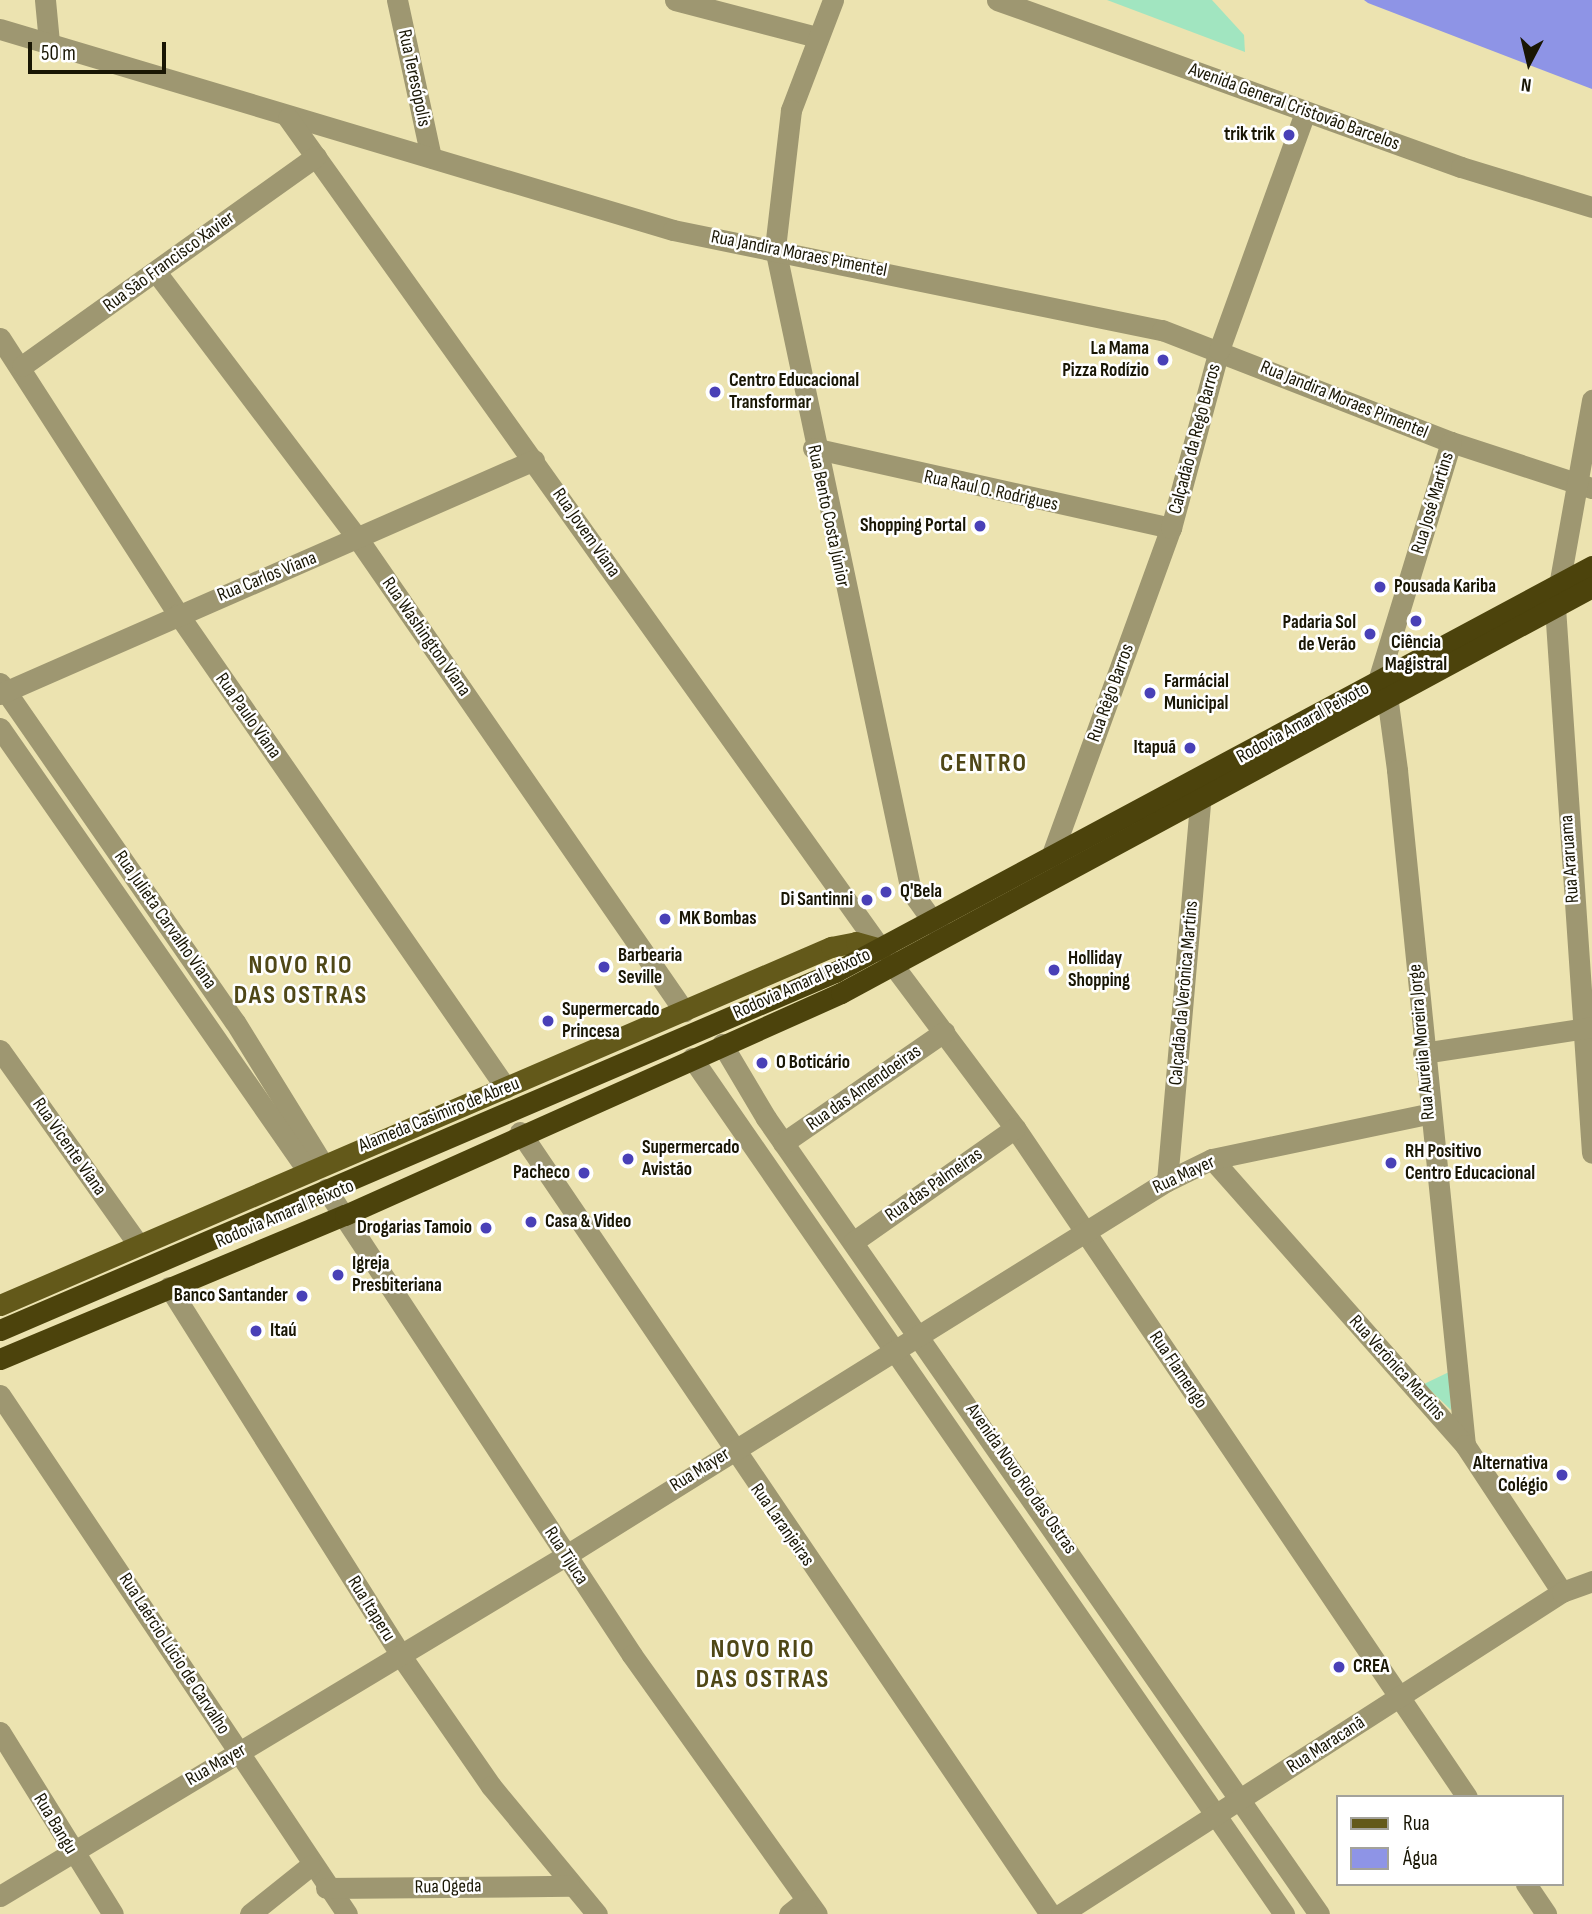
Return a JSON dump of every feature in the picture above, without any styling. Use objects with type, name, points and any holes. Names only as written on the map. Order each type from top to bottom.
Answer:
[{"type":"highway","name":"Rodovia Amaral Peixoto","points":[[0,1359],[345,1215],[520,1132],[893,967],[1200,805],[1560,580],[1592,566]]},
{"type":"highway","name":"Rodovia Amaral Peixoto","points":[[0,1330],[881,950],[1051,858],[1592,587]]},
{"type":"main road","name":"Alameda Casimiro de Abreu","points":[[0,1305],[314,1166],[506,1087],[831,947],[856,942],[881,950]]},
{"type":"street","points":[[46,0],[49,42]]},
{"type":"street","name":"Rua Teresópolis","points":[[397,0],[431,157]]},
{"type":"street","points":[[675,0],[817,37]]},
{"type":"street","name":"Rua Bento Costa Júnior","points":[[833,0],[791,110],[775,248],[813,448],[911,891],[947,939]]},
{"type":"street","name":"Avenida General Cristovão Barcelos","points":[[997,0],[1305,112],[1592,207]]},
{"type":"street","name":"Rua Jandira Moraes Pimentel","points":[[0,29],[288,118],[431,157],[673,230],[775,248],[1119,319],[1219,350],[1451,442],[1582,486]]},
{"type":"street","points":[[1219,350],[1305,112]]},
{"type":"street","name":"Rua Jovem Viana","points":[[288,118],[881,950]]},
{"type":"street","name":"Rua São Francisco Xavier","points":[[22,366],[316,156]]},
{"type":"street","name":"Rua Washington Viana","points":[[156,272],[358,539],[684,1011]]},
{"type":"street","name":"Rua Paulo Viana","points":[[0,338],[22,366],[178,614],[506,1087]]},
{"type":"street","name":"Calçadão da Rego Barros","points":[[1171,528],[1219,350]]},
{"type":"street","points":[[1560,580],[1582,486],[1592,400]]},
{"type":"street","name":"Rua José Martins","points":[[1382,693],[1451,442]]},
{"type":"street","name":"Rua Raul O. Rodrigues","points":[[813,448],[1171,528]]},
{"type":"street","name":"Rua Carlos Viana","points":[[2,689],[358,539],[534,460]]},
{"type":"street","name":"Rua Rêgo Barros","points":[[1051,858],[1171,528]]},
{"type":"street","name":"Rua Araruama","points":[[1555,607],[1587,1028],[1592,1153]]},
{"type":"street","name":"Rua Julieta Carvalho Viana","points":[[2,689],[235,1022],[314,1166]]},
{"type":"street","name":"Rua Aurélia Moreira Jorge","points":[[1382,693],[1465,1445]]},
{"type":"street","name":"Rua Julieta Carvalho Viana","points":[[0,728],[314,1166]]},
{"type":"street","name":"Calçadão da Verônica Martins","points":[[1167,1181],[1200,805]]},
{"type":"street","name":"Rua Flamengo","points":[[881,950],[1015,1128],[1466,1795]]},
{"type":"street","points":[[1423,1053],[1587,1028]]},
{"type":"street","name":"Rua das Amendoeiras","points":[[783,1143],[944,1032]]},
{"type":"street","name":"Avenida Novo Rio das Ostras","points":[[722,1044],[783,1143],[1319,1914]]},
{"type":"street","name":"Rua Vicente Viana","points":[[0,1050],[137,1243]]},
{"type":"street","name":"Avenida Novo Rio das Ostras","points":[[692,1058],[1284,1914]]},
{"type":"street","name":"Rua Mayer","points":[[0,1896],[70,1849],[401,1656],[565,1556],[731,1450],[895,1352],[1167,1181],[1212,1159],[1428,1114]]},
{"type":"street","name":"Rua das Palmeiras","points":[[852,1242],[1015,1128]]},
{"type":"street","name":"Rua Laranjeiras","points":[[520,1132],[609,1255],[731,1450],[1050,1914]]},
{"type":"street","name":"Rua Verônica Martins","points":[[1212,1159],[1465,1445],[1562,1592]]},
{"type":"street","name":"Rua Tijuca","points":[[327,1189],[565,1556],[812,1907]]},
{"type":"street","name":"Rua Itaperu","points":[[169,1287],[401,1656],[570,1886],[597,1914]]},
{"type":"street","name":"Rua Laércio Lúcio de Carvalho","points":[[0,1395],[238,1752],[310,1866],[347,1914]]},
{"type":"street","name":"Rua Maracanã","points":[[1061,1914],[1401,1698],[1562,1592],[1592,1581]]},
{"type":"street","name":"Rua Bangu","points":[[0,1732],[70,1849],[113,1914]]},
{"type":"street","points":[[250,1914],[310,1866]]},
{"type":"street","name":"Rua Ogeda","points":[[326,1888],[570,1886]]},
{"type":"street","points":[[1527,1886],[1546,1914]]},
{"type":"street","points":[[789,1914],[812,1907]]},
{"type":"green space","points":[[1107,0],[1212,0],[1244,35],[1245,52]]},
{"type":"green space","points":[[1449,1372],[1451,1410],[1424,1384]]},
{"type":"water","points":[[1364,0],[1592,0],[1592,89],[1368,3]]},
{"type":"place","name":"trik trik","points":[[1289,135]]},
{"type":"place","name":"La Mama Pizza Rodízio","points":[[1163,360]]},
{"type":"place","name":"Centro Educacional Transformar","points":[[715,392]]},
{"type":"place","name":"Shopping Portal","points":[[980,526]]},
{"type":"place","name":"Pousada Kariba","points":[[1380,587]]},
{"type":"place","name":"Ciência Magistral","points":[[1416,621]]},
{"type":"place","name":"Padaria Sol de Verão","points":[[1370,634]]},
{"type":"place","name":"Farmácial Municipal","points":[[1150,693]]},
{"type":"place","name":"Itapuã","points":[[1190,748]]},
{"type":"place","name":"Q'Bela","points":[[886,892]]},
{"type":"place","name":"Di Santinni","points":[[867,900]]},
{"type":"place","name":"MK Bombas","points":[[665,919]]},
{"type":"place","name":"Barbearia Seville","points":[[604,967]]},
{"type":"place","name":"Holliday Shopping","points":[[1054,970]]},
{"type":"place","name":"Supermercado Princesa","points":[[548,1021]]},
{"type":"place","name":"O Boticário","points":[[762,1063]]},
{"type":"place","name":"Supermercado Avistão","points":[[628,1159]]},
{"type":"place","name":"RH Positivo Centro Educacional","points":[[1391,1163]]},
{"type":"place","name":"Pacheco","points":[[584,1173]]},
{"type":"place","name":"Casa & Video","points":[[531,1222]]},
{"type":"place","name":"Drogarias Tamoio","points":[[486,1228]]},
{"type":"place","name":"Igreja Presbiteriana","points":[[338,1275]]},
{"type":"place","name":"Banco Santander","points":[[302,1296]]},
{"type":"place","name":"Itaú","points":[[256,1331]]},
{"type":"place","name":"Alternativa Colégio","points":[[1562,1475]]},
{"type":"place","name":"CREA","points":[[1339,1667]]},
{"type":"district","name":"CENTRO","points":[[984,764]]},
{"type":"district","name":"NOVO RIO DAS OSTRAS","points":[[301,981]]},
{"type":"district","name":"NOVO RIO DAS OSTRAS","points":[[763,1665]]}]
